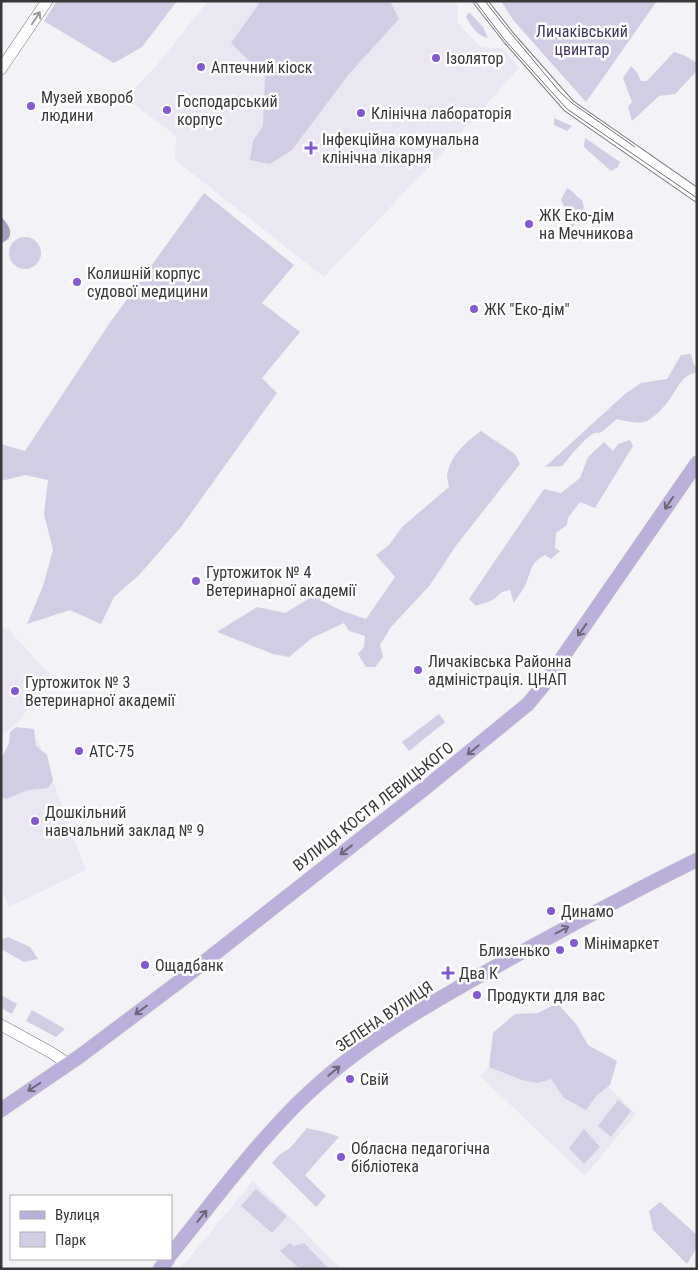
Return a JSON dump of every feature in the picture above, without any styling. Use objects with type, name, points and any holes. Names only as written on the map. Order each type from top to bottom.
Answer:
[{"type":"main road","points":[[480,1],[509,38],[569,106],[697,195]]},
{"type":"main road","name":"ВУЛИЦЯ КОСТЯ ЛЕВИЦЬКОГО","points":[[1,1110],[68,1064],[180,981],[424,789],[528,704],[594,614],[697,463]]},
{"type":"main road","name":"ЗЕЛЕНА ВУЛИЦЯ","points":[[172,1253],[267,1137],[298,1103],[345,1062],[390,1030],[461,986],[554,934],[697,860]]},
{"type":"street","points":[[1,69],[47,1]]},
{"type":"street","points":[[1,1025],[68,1064]]},
{"type":"shaded area","name":"Інфекційна комунальна клінічна лікарня","points":[[208,1],[458,1],[457,22],[481,47],[503,49],[519,68],[459,135],[324,277],[175,160],[176,136],[127,99]]},
{"type":"shaded area","points":[[1,217],[9,227],[10,235],[6,241],[1,243]]},
{"type":"shaded area","points":[[1,626],[8,629],[50,675],[21,719],[1,737]]},
{"type":"shaded area","name":"Дошкільний навчальний заклад № 9","points":[[23,733],[38,741],[86,870],[9,907],[1,889],[1,773]]},
{"type":"shaded area","points":[[537,1016],[636,1114],[585,1176],[480,1076]]},
{"type":"shaded area","points":[[253,1181],[296,1223],[341,1269],[180,1269]]},
{"type":"green space","points":[[57,1],[177,1],[142,47],[114,63],[44,21]]},
{"type":"green space","points":[[261,1],[390,1],[399,19],[349,74],[292,150],[270,164],[250,160],[253,141],[263,126],[265,77],[231,43]]},
{"type":"green space","name":"Личаківський цвинтар","points":[[501,1],[657,1],[586,102],[514,21]]},
{"type":"green space","points":[[468,13],[483,27],[488,38],[473,28],[466,17]]},
{"type":"green space","points":[[674,52],[684,55],[697,63],[695,73],[675,94],[659,96],[632,121],[628,107],[632,102],[623,78],[631,66],[637,72],[641,81],[647,81]]},
{"type":"green space","points":[[554,118],[572,126],[567,131],[554,125]]},
{"type":"green space","points":[[585,138],[620,162],[618,167],[611,171],[584,147]]},
{"type":"green space","points":[[567,188],[582,200],[584,208],[573,227],[566,221],[565,208],[561,200]]},
{"type":"green space","points":[[204,193],[294,265],[262,303],[300,332],[262,378],[277,393],[181,527],[140,574],[114,597],[101,624],[70,610],[27,624],[43,586],[53,550],[44,514],[48,480],[25,475],[1,481],[1,444],[25,451],[109,324]]},
{"type":"green space","points":[[25,237],[36,242],[41,253],[36,264],[25,269],[14,264],[9,253],[14,242]]},
{"type":"green space","points":[[691,354],[694,365],[697,368],[697,373],[684,379],[668,402],[653,417],[640,423],[617,419],[601,432],[593,434],[586,439],[563,466],[545,467],[625,394],[641,383],[667,379],[681,355]]},
{"type":"green space","points":[[481,431],[515,454],[520,464],[455,547],[430,585],[391,627],[380,645],[383,657],[375,667],[366,667],[358,654],[364,647],[365,636],[349,631],[344,623],[312,638],[289,657],[273,654],[217,632],[257,607],[285,613],[313,596],[340,610],[366,619],[395,577],[376,555],[389,545],[402,527],[449,487],[447,473],[453,459],[465,444]]},
{"type":"green space","points":[[630,440],[633,446],[595,508],[580,502],[568,518],[567,525],[556,533],[555,548],[560,551],[551,559],[545,555],[534,563],[524,587],[514,603],[510,590],[502,592],[493,600],[476,606],[469,599],[544,489],[561,493],[580,478],[588,457],[604,442],[613,451],[618,444]]},
{"type":"green space","points":[[439,714],[445,722],[409,751],[402,742]]},
{"type":"green space","points":[[16,727],[34,729],[36,746],[47,755],[53,780],[48,788],[28,790],[6,799],[1,797],[1,759],[9,743],[10,732]]},
{"type":"green space","points":[[8,937],[30,947],[38,959],[24,962],[1,949],[1,940]]},
{"type":"green space","points":[[1,995],[17,1004],[12,1014],[1,1008]]},
{"type":"green space","points":[[557,1003],[576,1024],[588,1045],[617,1061],[610,1085],[596,1096],[586,1110],[564,1098],[551,1079],[538,1083],[522,1080],[489,1067],[493,1033],[515,1014],[538,1013]]},
{"type":"green space","points":[[32,1010],[65,1029],[56,1037],[26,1021]]},
{"type":"green space","points":[[618,1100],[631,1111],[611,1137],[598,1126]]},
{"type":"green space","points":[[307,1128],[339,1137],[305,1175],[326,1196],[316,1207],[272,1163],[279,1155],[290,1148]]},
{"type":"green space","points":[[584,1129],[600,1147],[584,1164],[569,1148]]},
{"type":"green space","points":[[256,1189],[287,1216],[272,1233],[241,1206]]},
{"type":"green space","points":[[660,1202],[697,1235],[697,1247],[687,1264],[653,1230],[649,1211]]},
{"type":"green space","points":[[290,1243],[294,1246],[304,1243],[329,1269],[300,1269],[280,1251]]},
{"type":"tram line","points":[[475,1],[504,39],[567,109],[697,198]]},
{"type":"tram line","points":[[485,1],[559,91],[572,103],[635,147]]},
{"type":"place","name":"Ізолятор","points":[[436,58]]},
{"type":"place","name":"Аптечний кіоск","points":[[201,67]]},
{"type":"place","name":"Музей хвороб людини","points":[[31,106]]},
{"type":"place","name":"Господарський корпус","points":[[167,110]]},
{"type":"place","name":"Клінічна лабораторія","points":[[361,113]]},
{"type":"place","name":"Інфекційна комунальна клінічна лікарня","points":[[311,148]]},
{"type":"place","name":"ЖК Еко-дім на Мечникова","points":[[529,224]]},
{"type":"place","name":"Колишній корпус судової медицини","points":[[77,282]]},
{"type":"place","name":"ЖК \"Еко-дім\"","points":[[474,309]]},
{"type":"place","name":"Гуртожиток № 4 Ветеринарної академії","points":[[196,581]]},
{"type":"place","name":"Личаківська Районна адміністрація. ЦНАП","points":[[418,670]]},
{"type":"place","name":"Гуртожиток № 3 Ветеринарної академії","points":[[15,691]]},
{"type":"place","name":"АТС-75","points":[[79,751]]},
{"type":"place","name":"Дошкільний навчальний заклад № 9","points":[[35,821]]},
{"type":"place","name":"Динамо","points":[[551,911]]},
{"type":"place","name":"Мінімаркет","points":[[574,943]]},
{"type":"place","name":"Близенько","points":[[560,950]]},
{"type":"place","name":"Ощадбанк","points":[[145,965]]},
{"type":"place","name":"Два К","points":[[448,973]]},
{"type":"place","name":"Продукти для вас","points":[[477,995]]},
{"type":"place","name":"Свій","points":[[350,1079]]},
{"type":"place","name":"Обласна педагогічна бібліотека","points":[[341,1157]]}]
